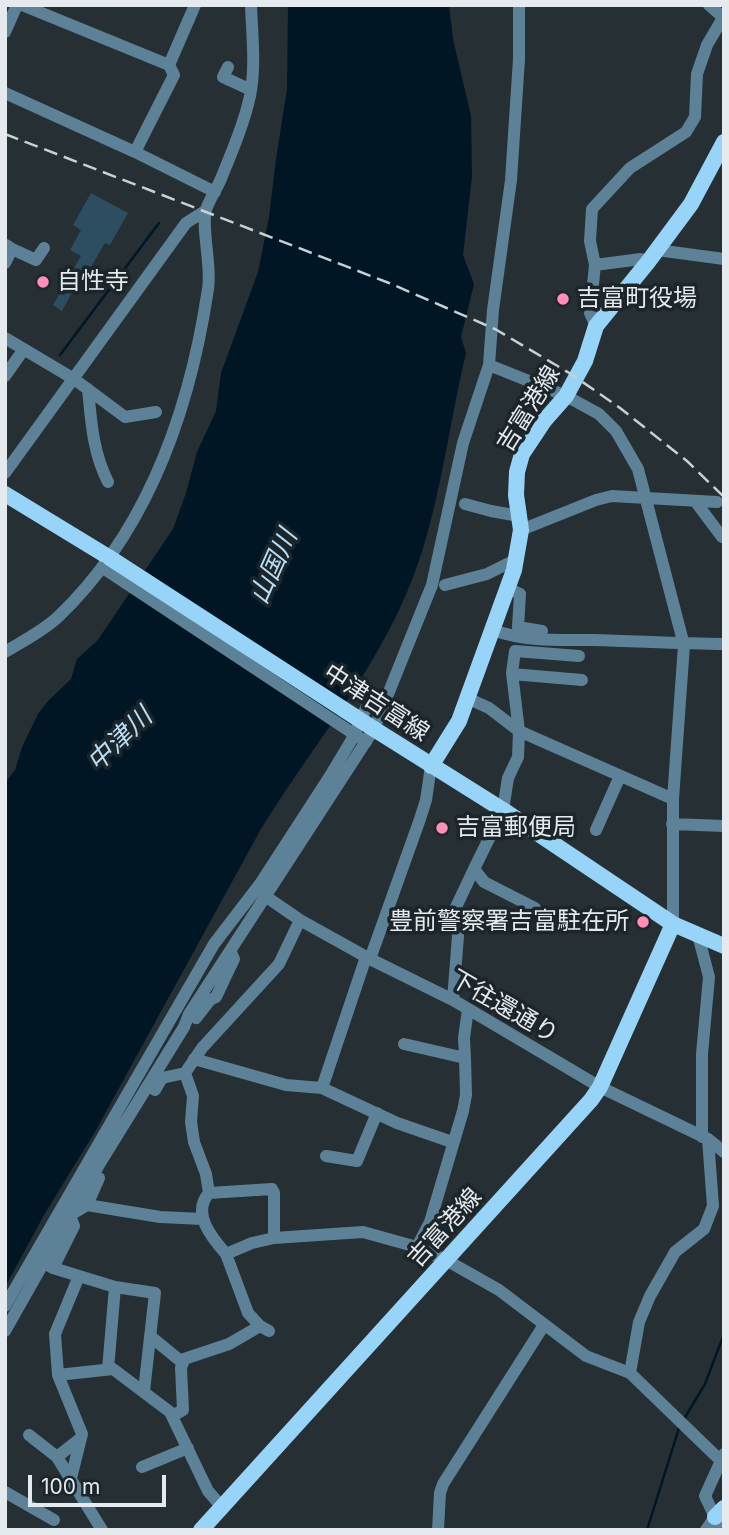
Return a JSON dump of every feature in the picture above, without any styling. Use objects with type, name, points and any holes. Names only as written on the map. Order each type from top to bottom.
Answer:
[{"type":"main road","name":"吉富港線","points":[[431,766],[459,721],[507,588],[515,560],[520,523],[516,495],[517,472],[522,454],[537,430],[566,396],[585,360],[596,326],[691,204],[724,142]]},
{"type":"main road","name":"中津吉富線","points":[[5,494],[370,736],[431,766],[503,810],[673,924],[724,946]]},
{"type":"main road","name":"吉富港線","points":[[201,1530],[591,1100],[600,1087],[673,924]]},
{"type":"street","points":[[5,32],[16,5]]},
{"type":"street","points":[[22,5],[169,65],[174,75],[135,152]]},
{"type":"street","points":[[169,65],[195,5]]},
{"type":"street","points":[[5,473],[186,223],[205,211],[215,192],[230,158],[251,90],[251,5]]},
{"type":"street","points":[[5,1331],[44,1263],[65,1213],[200,968],[264,890],[370,736],[432,585],[463,443],[489,365],[493,310],[511,180],[519,59],[519,5]]},
{"type":"street","points":[[596,326],[590,313],[595,265],[590,241],[592,209],[630,168],[686,132],[695,117],[697,74],[707,45],[724,17],[709,5]]},
{"type":"street","points":[[228,66],[223,77],[251,90]]},
{"type":"street","points":[[5,93],[215,192]]},
{"type":"street","points":[[5,652],[57,618],[106,563],[135,518],[181,412],[192,373],[209,285],[205,211]]},
{"type":"street","points":[[5,263],[9,247],[36,260],[44,248]]},
{"type":"street","points":[[595,265],[653,256],[724,259]]},
{"type":"street","points":[[5,338],[74,379],[125,417],[156,412]]},
{"type":"street","points":[[5,376],[24,349]]},
{"type":"street","points":[[489,365],[566,396],[599,414],[616,431],[638,470],[648,499],[684,645],[672,824],[673,924]]},
{"type":"street","points":[[88,389],[93,438],[101,468],[108,482]]},
{"type":"street","points":[[465,504],[520,523],[612,496],[717,502]]},
{"type":"street","points":[[695,501],[722,537]]},
{"type":"street","points":[[445,585],[487,574],[515,560]]},
{"type":"street","points":[[507,588],[520,594],[519,627],[542,631]]},
{"type":"street","points":[[492,630],[539,641],[591,640],[684,645],[720,643]]},
{"type":"street","points":[[453,1000],[458,936],[456,906],[503,810],[508,778],[518,757],[519,731],[512,674],[515,651],[579,656]]},
{"type":"street","points":[[512,674],[582,680]]},
{"type":"street","points":[[467,698],[489,708],[519,731],[673,799]]},
{"type":"street","points":[[65,1213],[120,1129],[159,1076],[186,1021],[231,950],[344,753],[366,708]]},
{"type":"street","points":[[322,1088],[420,819],[431,766]]},
{"type":"street","points":[[596,830],[620,776]]},
{"type":"street","points":[[672,824],[724,825]]},
{"type":"street","points":[[474,869],[484,881],[535,908]]},
{"type":"street","name":"下往還通り","points":[[264,890],[300,920],[368,958],[453,1000],[600,1087],[705,1138],[724,1152]]},
{"type":"street","points":[[185,1073],[202,1048],[279,964],[300,920]]},
{"type":"street","points":[[630,1373],[639,1322],[650,1296],[675,1252],[704,1229],[713,1206],[705,1138],[702,1054],[709,977],[698,935]]},
{"type":"street","points":[[417,1247],[430,1222],[464,1103],[464,1038],[468,1009]]},
{"type":"street","points":[[173,1014],[186,1021]]},
{"type":"street","points":[[404,1044],[465,1058]]},
{"type":"street","points":[[194,1059],[286,1085],[322,1088],[397,1124],[452,1142]]},
{"type":"street","points":[[159,1076],[185,1073]]},
{"type":"street","points":[[185,1073],[193,1096],[191,1122],[194,1142],[206,1174],[209,1193]]},
{"type":"street","points":[[326,1156],[357,1161],[377,1113]]},
{"type":"street","points":[[87,1205],[98,1183],[100,1163]]},
{"type":"street","points":[[58,1375],[108,1369],[118,1371],[174,1415],[183,1410],[181,1368],[184,1359],[265,1328],[248,1313],[226,1254],[202,1219],[204,1198],[209,1193],[272,1189],[274,1238]]},
{"type":"street","points":[[65,1213],[87,1205],[160,1217],[202,1219]]},
{"type":"street","points":[[226,1254],[252,1243],[274,1238],[363,1232],[417,1247],[446,1260],[499,1290],[586,1356],[630,1373],[723,1458],[705,1496],[717,1521]]},
{"type":"street","points":[[44,1263],[116,1287],[155,1293],[144,1391]]},
{"type":"street","points":[[5,1306],[18,1285],[44,1263]]},
{"type":"street","points":[[71,1478],[82,1434],[58,1375],[55,1334],[79,1276]]},
{"type":"street","points":[[5,1314],[18,1285]]},
{"type":"street","points":[[108,1369],[116,1287]]},
{"type":"street","points":[[438,1530],[443,1484],[544,1325]]},
{"type":"street","points":[[150,1336],[183,1363]]},
{"type":"street","points":[[170,1412],[208,1491],[221,1506]]},
{"type":"street","points":[[29,1435],[57,1457],[102,1530]]},
{"type":"street","points":[[57,1457],[81,1438]]},
{"type":"street","points":[[142,1467],[188,1448]]},
{"type":"street","points":[[5,1492],[54,1520]]},
{"type":"shaded area","points":[[91,193],[128,213],[110,245],[105,243],[88,272],[84,270],[62,311],[53,305],[81,256],[70,250],[81,230],[73,225]]},
{"type":"water","points":[[288,5],[449,5],[453,39],[471,116],[472,176],[463,255],[474,284],[461,337],[466,353],[437,496],[412,580],[380,646],[261,829],[96,1130],[44,1215],[5,1287],[5,783],[15,770],[22,747],[38,714],[71,679],[77,659],[97,641],[173,529],[197,452],[216,411],[221,373],[258,272],[269,217],[287,89]]},
{"type":"waterway","points":[[60,355],[159,223]]},
{"type":"waterway","points":[[684,1419],[705,1384],[724,1334]]},
{"type":"waterway","points":[[647,1530],[679,1428]]},
{"type":"railway","points":[[5,134],[389,283],[495,329],[571,374],[620,408],[687,461],[724,497]]},
{"type":"place","name":"自性寺","points":[[43,282]]},
{"type":"place","name":"吉富町役場","points":[[563,299]]},
{"type":"place","name":"吉富郵便局","points":[[442,828]]},
{"type":"place","name":"豊前警察署吉富駐在所","points":[[643,922]]},
{"type":"water label","name":"山国川","points":[[274,567]]},
{"type":"water label","name":"中津川","points":[[120,740]]}]
